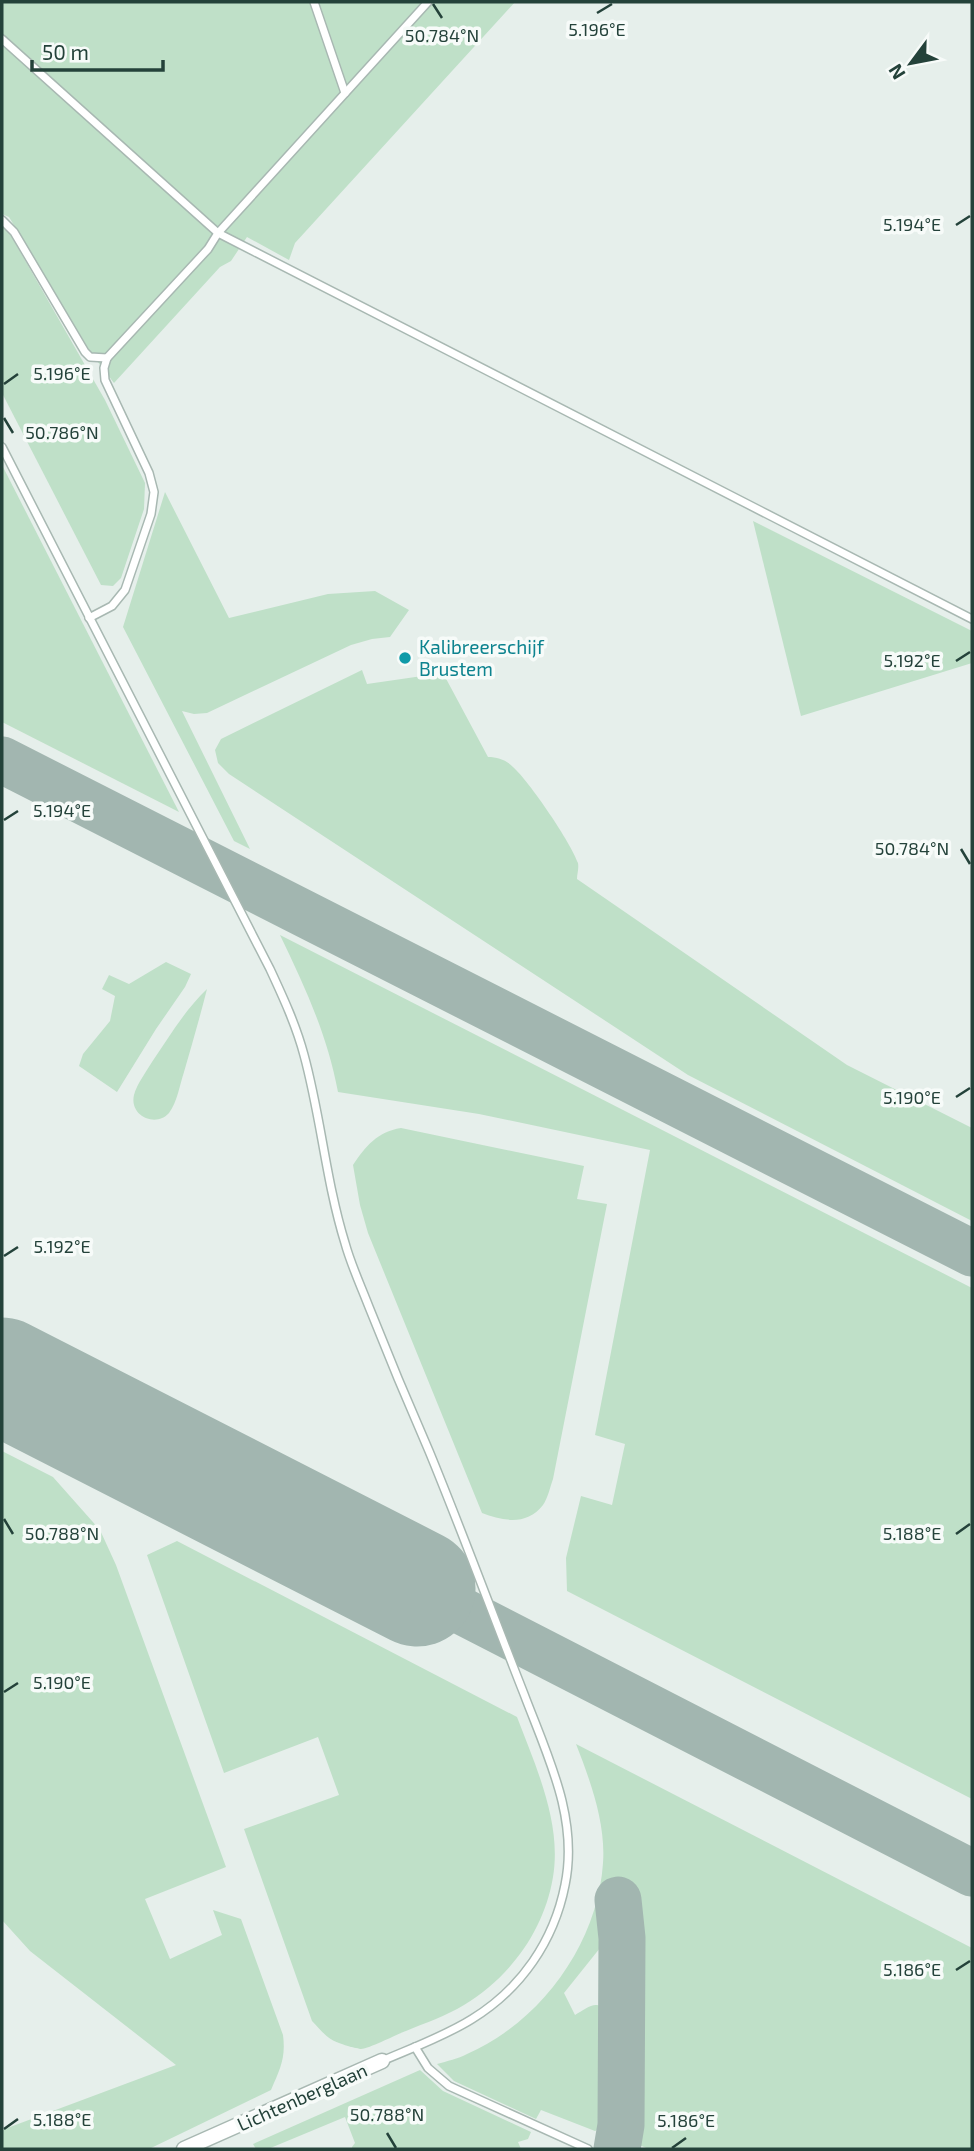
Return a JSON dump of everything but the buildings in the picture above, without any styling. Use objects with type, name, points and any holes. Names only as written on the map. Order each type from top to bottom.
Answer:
[{"type":"street","name":"Lichtenberglaan","points":[[184,2149],[382,2061]]},
{"type":"lane","points":[[314,2],[345,93]]},
{"type":"lane","points":[[89,618],[112,606],[125,590],[151,514],[154,492],[149,473],[105,380],[107,358],[428,2]]},
{"type":"lane","points":[[2,39],[218,233],[972,619]]},
{"type":"lane","points":[[2,220],[14,232],[85,352],[90,357],[107,358]]},
{"type":"lane","points":[[2,447],[264,958],[292,1019],[310,1077],[345,1243],[436,1468],[557,1780],[563,1802],[568,1829],[569,1859],[560,1909],[537,1956],[522,1978],[471,2020],[382,2061]]},
{"type":"lane","points":[[415,2047],[428,2068],[449,2086],[588,2149]]},
{"type":"green space","points":[[2,2],[515,2],[295,243],[289,260],[247,237],[231,261],[220,267],[114,383],[91,353],[9,217],[2,214]]},
{"type":"green space","points":[[2,226],[10,234],[105,400],[145,483],[144,509],[121,578],[113,586],[101,585],[2,393]]},
{"type":"green space","points":[[2,465],[179,812],[2,722]]},
{"type":"green space","points":[[165,492],[229,618],[328,594],[375,591],[409,610],[390,637],[351,645],[207,713],[182,711],[250,849],[234,841],[123,627]]},
{"type":"green space","points":[[753,521],[972,631],[972,663],[801,716]]},
{"type":"green space","points":[[362,670],[367,684],[443,673],[488,757],[502,759],[513,767],[559,828],[578,863],[577,879],[847,1065],[972,1128],[972,1221],[688,1075],[229,774],[218,763],[215,750],[221,739]]},
{"type":"green space","points":[[280,935],[972,1288],[972,1799],[567,1591],[566,1558],[581,1496],[612,1505],[625,1444],[595,1435],[650,1150],[479,1114],[338,1092],[321,1031]]},
{"type":"green space","points":[[166,962],[191,974],[117,1092],[79,1066],[83,1054],[110,1021],[115,996],[102,989],[109,975],[129,984]]},
{"type":"green space","points":[[207,989],[174,1104],[164,1117],[145,1118],[139,1114],[134,1102],[137,1087],[178,1024]]},
{"type":"green space","points":[[401,1128],[584,1166],[577,1199],[607,1204],[553,1479],[543,1505],[537,1512],[522,1519],[506,1520],[482,1513],[368,1233],[353,1165],[373,1141],[385,1133]]},
{"type":"green space","points":[[2,1451],[53,1477],[100,1530],[116,1565],[226,1867],[145,1899],[170,1959],[222,1935],[213,1910],[241,1919],[283,2035],[283,2057],[271,2090],[149,2149],[2,2149],[2,2130],[176,2065],[30,1951],[2,1920]]},
{"type":"green space","points":[[177,1541],[517,1717],[551,1816],[555,1857],[553,1877],[542,1916],[522,1951],[496,1981],[464,2005],[361,2049],[333,2040],[312,2021],[244,1829],[339,1795],[318,1737],[224,1773],[147,1555]]},
{"type":"green space","points":[[576,1744],[972,1948],[972,2149],[649,2149],[639,2145],[639,1929],[636,1893],[630,1882],[604,1895],[612,1933],[564,1993],[575,2015],[596,2005],[606,2014],[604,2126],[595,2131],[541,2110],[536,2119],[454,2081],[437,2064],[467,2054],[494,2040],[519,2022],[561,1977],[590,1922],[599,1893],[603,1863],[602,1833],[596,1802]]},
{"type":"green space","points":[[420,2070],[443,2091],[531,2132],[528,2139],[518,2142],[521,2149],[352,2149],[355,2143],[345,2117],[268,2149],[256,2149],[253,2144]]},
{"type":"taxiway","points":[[2,760],[972,1253]]},
{"type":"taxiway","points":[[417,1588],[972,1873]]},
{"type":"taxiway","points":[[617,2149],[621,2125],[622,1938],[618,1900]]},
{"type":"runway","points":[[2,1376],[417,1588]]},
{"type":"place","name":"Kalibreerschijf Brustem","points":[[405,658]]}]
